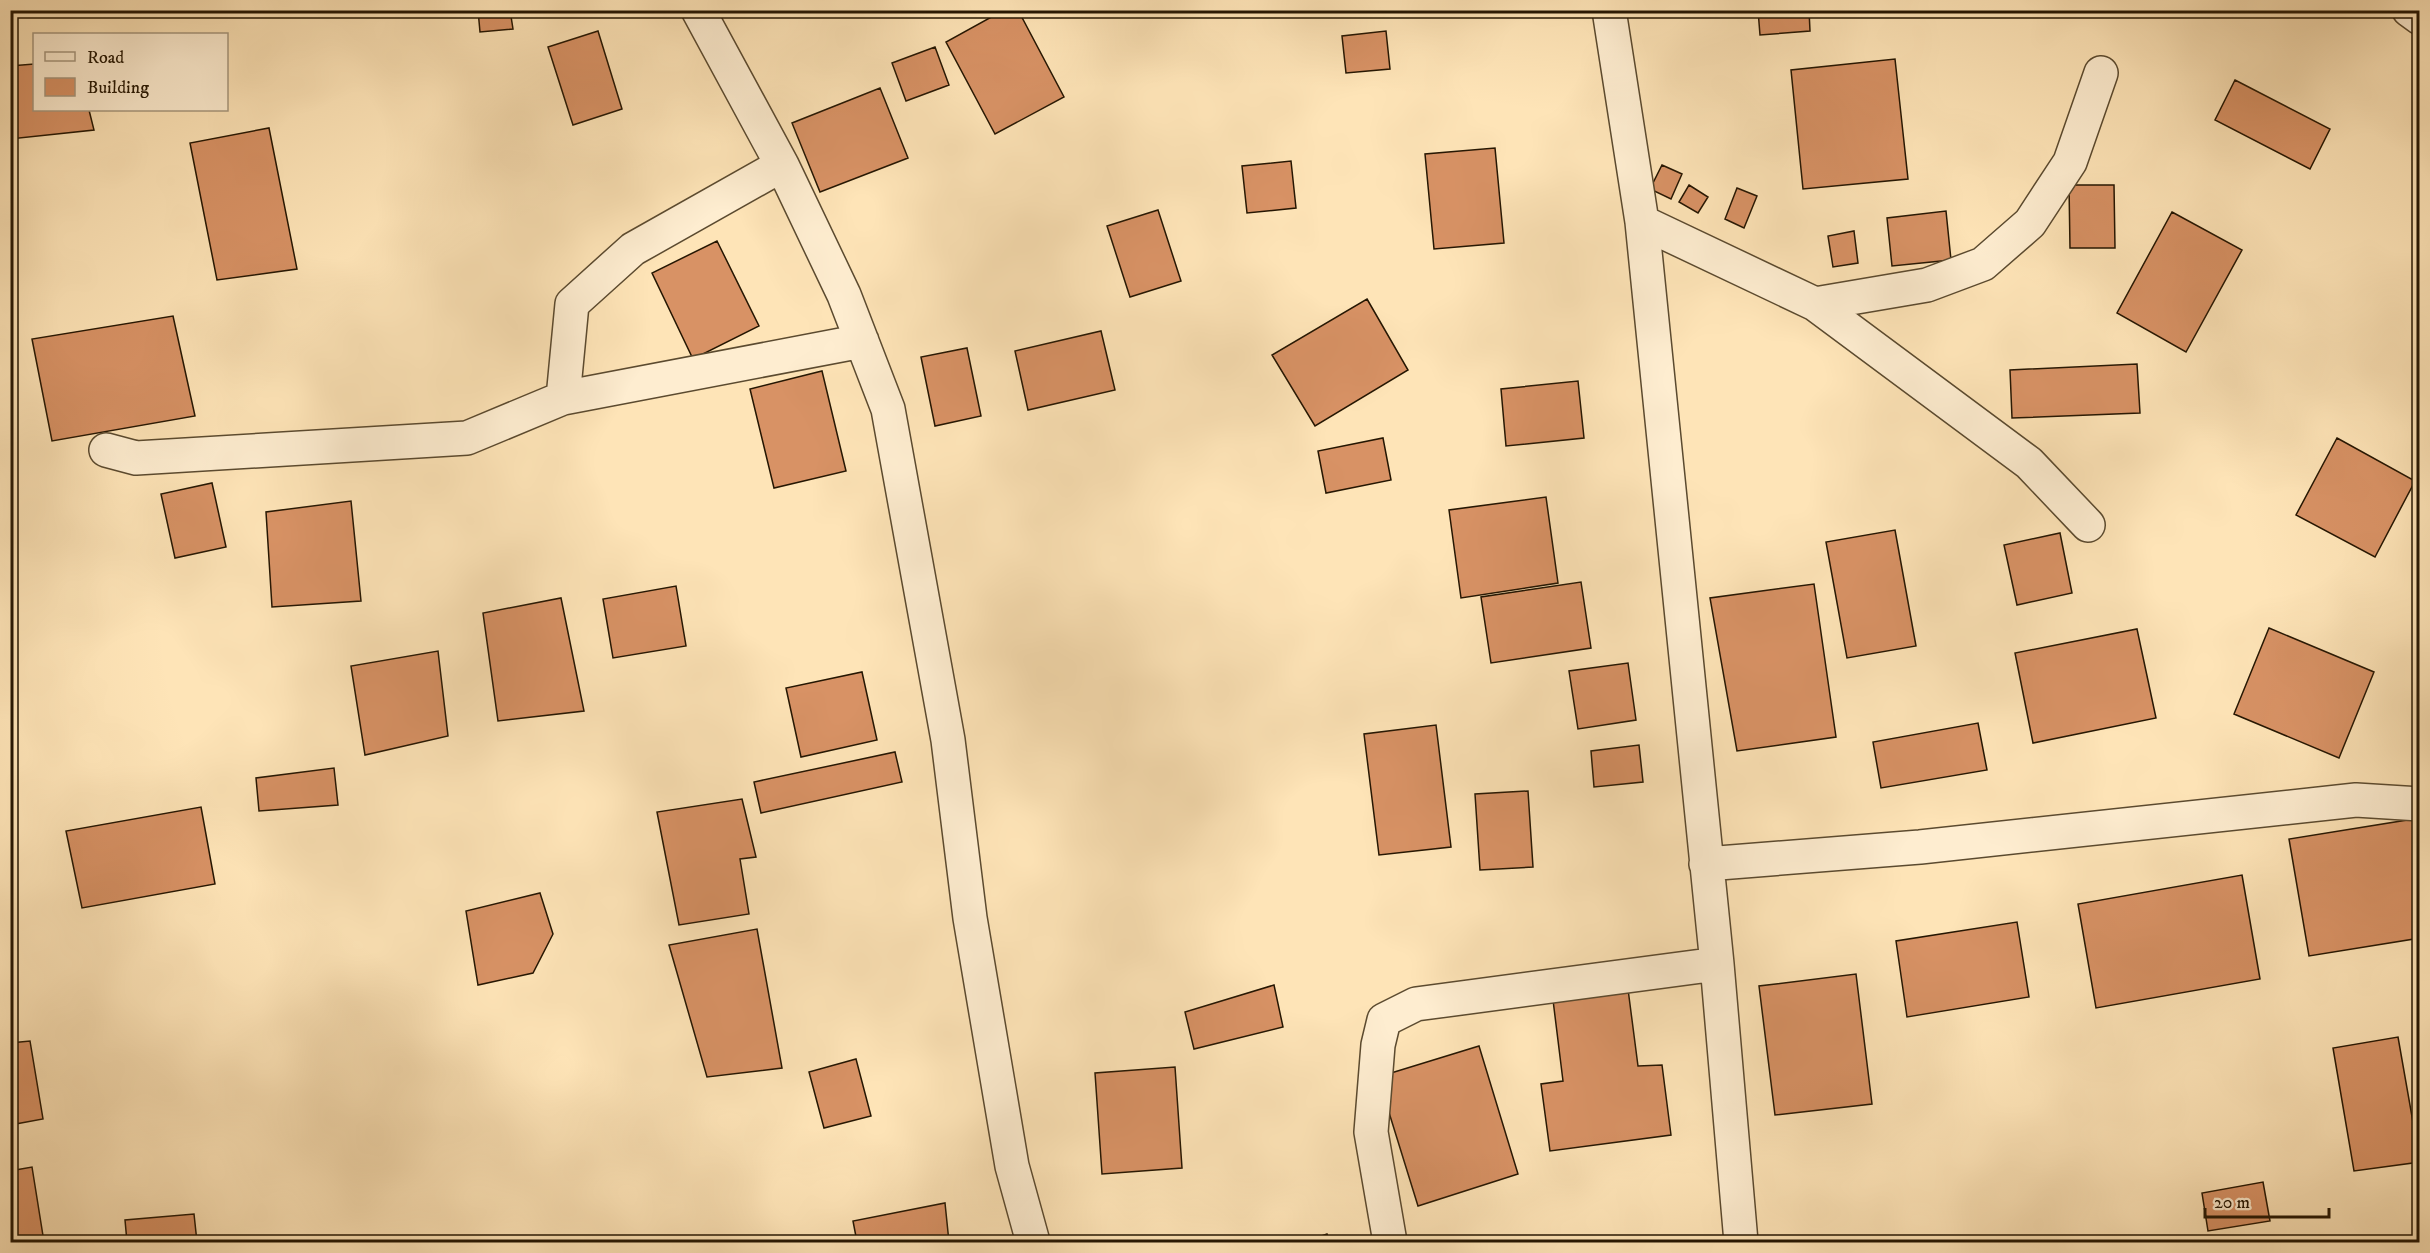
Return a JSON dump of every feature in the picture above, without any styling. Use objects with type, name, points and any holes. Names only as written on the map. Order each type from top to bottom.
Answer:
[{"type":"street","points":[[698,10],[782,165],[844,295],[888,409],[948,740],[970,918],[1012,1166],[1033,1242]]},
{"type":"street","points":[[1609,10],[1642,222],[1717,964],[1741,1242]]},
{"type":"street","points":[[2409,10],[2420,18]]},
{"type":"street","points":[[1815,304],[1927,285],[1983,264],[2030,223],[2070,162],[2101,73]]},
{"type":"street","points":[[563,398],[572,304],[633,249],[782,165]]},
{"type":"street","points":[[1642,222],[1815,304],[2029,464],[2088,525]]},
{"type":"street","points":[[106,450],[136,458],[467,438],[563,398],[862,341]]},
{"type":"street","points":[[1706,864],[1920,847],[2356,800],[2420,804]]},
{"type":"street","points":[[1390,1242],[1371,1132],[1378,1045],[1384,1020],[1416,1004],[1717,964]]},
{"type":"building","points":[[478,10],[510,10],[513,29],[480,32]]},
{"type":"building","points":[[1004,10],[1018,10],[1064,97],[995,134],[946,42]]},
{"type":"building","points":[[1758,10],[1809,10],[1810,31],[1760,35]]},
{"type":"building","points":[[598,31],[622,109],[573,125],[548,47]]},
{"type":"building","points":[[1386,31],[1390,69],[1346,73],[1342,36]]},
{"type":"building","points":[[935,47],[949,85],[906,101],[892,63]]},
{"type":"building","points":[[1895,59],[1908,179],[1803,189],[1791,70]]},
{"type":"building","points":[[33,64],[33,111],[89,111],[94,130],[10,139],[10,66]]},
{"type":"building","points":[[2235,80],[2330,129],[2310,169],[2215,120]]},
{"type":"building","points":[[880,88],[908,158],[820,192],[792,123]]},
{"type":"building","points":[[269,128],[297,269],[217,280],[190,143]]},
{"type":"building","points":[[1495,148],[1504,243],[1434,249],[1425,154]]},
{"type":"building","points":[[1291,161],[1296,208],[1247,213],[1242,166]]},
{"type":"building","points":[[1662,165],[1682,174],[1671,199],[1650,189]]},
{"type":"building","points":[[1689,185],[1708,197],[1698,213],[1679,202]]},
{"type":"building","points":[[2069,185],[2114,185],[2115,248],[2070,248]]},
{"type":"building","points":[[1737,188],[1757,196],[1744,228],[1725,219]]},
{"type":"building","points":[[1158,210],[1181,281],[1130,297],[1107,226]]},
{"type":"building","points":[[1946,211],[1951,260],[1892,266],[1887,218]]},
{"type":"building","points":[[2172,212],[2242,250],[2186,352],[2117,313]]},
{"type":"building","points":[[1854,231],[1858,263],[1833,267],[1828,236]]},
{"type":"building","points":[[717,241],[759,326],[693,359],[652,273]]},
{"type":"building","points":[[1367,299],[1408,370],[1315,426],[1272,355]]},
{"type":"building","points":[[173,316],[195,416],[52,441],[32,339]]},
{"type":"building","points":[[1101,331],[1115,390],[1028,410],[1015,351]]},
{"type":"building","points":[[967,348],[981,416],[935,426],[921,357]]},
{"type":"building","points":[[2137,364],[2140,413],[2012,418],[2010,370]]},
{"type":"building","points":[[822,371],[846,471],[774,488],[750,389]]},
{"type":"building","points":[[1578,381],[1584,438],[1506,446],[1501,389]]},
{"type":"building","points":[[1383,438],[1391,480],[1326,493],[1318,451]]},
{"type":"building","points":[[2337,438],[2415,481],[2375,557],[2296,515]]},
{"type":"building","points":[[212,483],[226,547],[175,558],[161,494]]},
{"type":"building","points":[[1546,497],[1558,583],[1461,598],[1449,510]]},
{"type":"building","points":[[351,501],[361,601],[272,607],[266,512]]},
{"type":"building","points":[[1895,530],[1916,646],[1847,658],[1826,542]]},
{"type":"building","points":[[2060,533],[2072,593],[2017,605],[2004,545]]},
{"type":"building","points":[[1581,582],[1591,648],[1491,663],[1481,597]]},
{"type":"building","points":[[1814,584],[1836,737],[1737,751],[1710,598]]},
{"type":"building","points":[[676,586],[686,646],[613,658],[603,599]]},
{"type":"building","points":[[561,598],[584,711],[498,721],[483,613]]},
{"type":"building","points":[[2269,628],[2374,672],[2339,758],[2234,714]]},
{"type":"building","points":[[2137,629],[2156,718],[2033,743],[2015,653]]},
{"type":"building","points":[[438,651],[448,736],[365,755],[351,666]]},
{"type":"building","points":[[1628,663],[1636,720],[1578,729],[1569,671]]},
{"type":"building","points":[[862,672],[877,740],[801,757],[786,688]]},
{"type":"building","points":[[1978,723],[1987,770],[1881,788],[1873,742]]},
{"type":"building","points":[[1436,725],[1451,847],[1379,855],[1364,734]]},
{"type":"building","points":[[1639,745],[1643,782],[1594,787],[1591,751]]},
{"type":"building","points":[[895,752],[902,782],[761,813],[754,782]]},
{"type":"building","points":[[334,768],[338,805],[259,811],[256,778]]},
{"type":"building","points":[[1528,791],[1533,867],[1480,870],[1475,794]]},
{"type":"building","points":[[742,799],[756,857],[740,859],[749,914],[679,925],[657,812]]},
{"type":"building","points":[[201,807],[215,884],[82,908],[66,831]]},
{"type":"building","points":[[2420,818],[2420,938],[2309,956],[2289,839]]},
{"type":"building","points":[[2242,875],[2260,979],[2096,1008],[2078,904]]},
{"type":"building","points":[[540,893],[553,934],[533,973],[478,985],[466,911]]},
{"type":"building","points":[[2017,922],[2029,997],[1907,1017],[1896,941]]},
{"type":"building","points":[[757,929],[782,1068],[707,1077],[669,945]]},
{"type":"building","points":[[1856,974],[1872,1104],[1775,1115],[1759,986]]},
{"type":"building","points":[[1274,985],[1283,1027],[1194,1049],[1185,1012]]},
{"type":"building","points":[[1628,989],[1638,1066],[1662,1065],[1671,1135],[1550,1151],[1541,1084],[1563,1081],[1553,1000]]},
{"type":"building","points":[[2398,1037],[2420,1162],[2354,1171],[2333,1048]]},
{"type":"building","points":[[30,1041],[43,1119],[10,1125],[10,1043]]},
{"type":"building","points":[[1479,1046],[1518,1174],[1418,1206],[1378,1077]]},
{"type":"building","points":[[856,1059],[871,1116],[824,1128],[809,1072]]},
{"type":"building","points":[[1175,1067],[1182,1168],[1102,1174],[1095,1073]]},
{"type":"building","points":[[32,1167],[44,1242],[10,1242],[10,1171]]},
{"type":"building","points":[[2263,1182],[2270,1221],[2208,1231],[2202,1193]]},
{"type":"building","points":[[945,1203],[949,1242],[857,1242],[853,1221]]},
{"type":"building","points":[[194,1214],[197,1242],[127,1242],[125,1220]]},
{"type":"building","points":[[1327,1234],[1330,1242],[1305,1242]]}]
